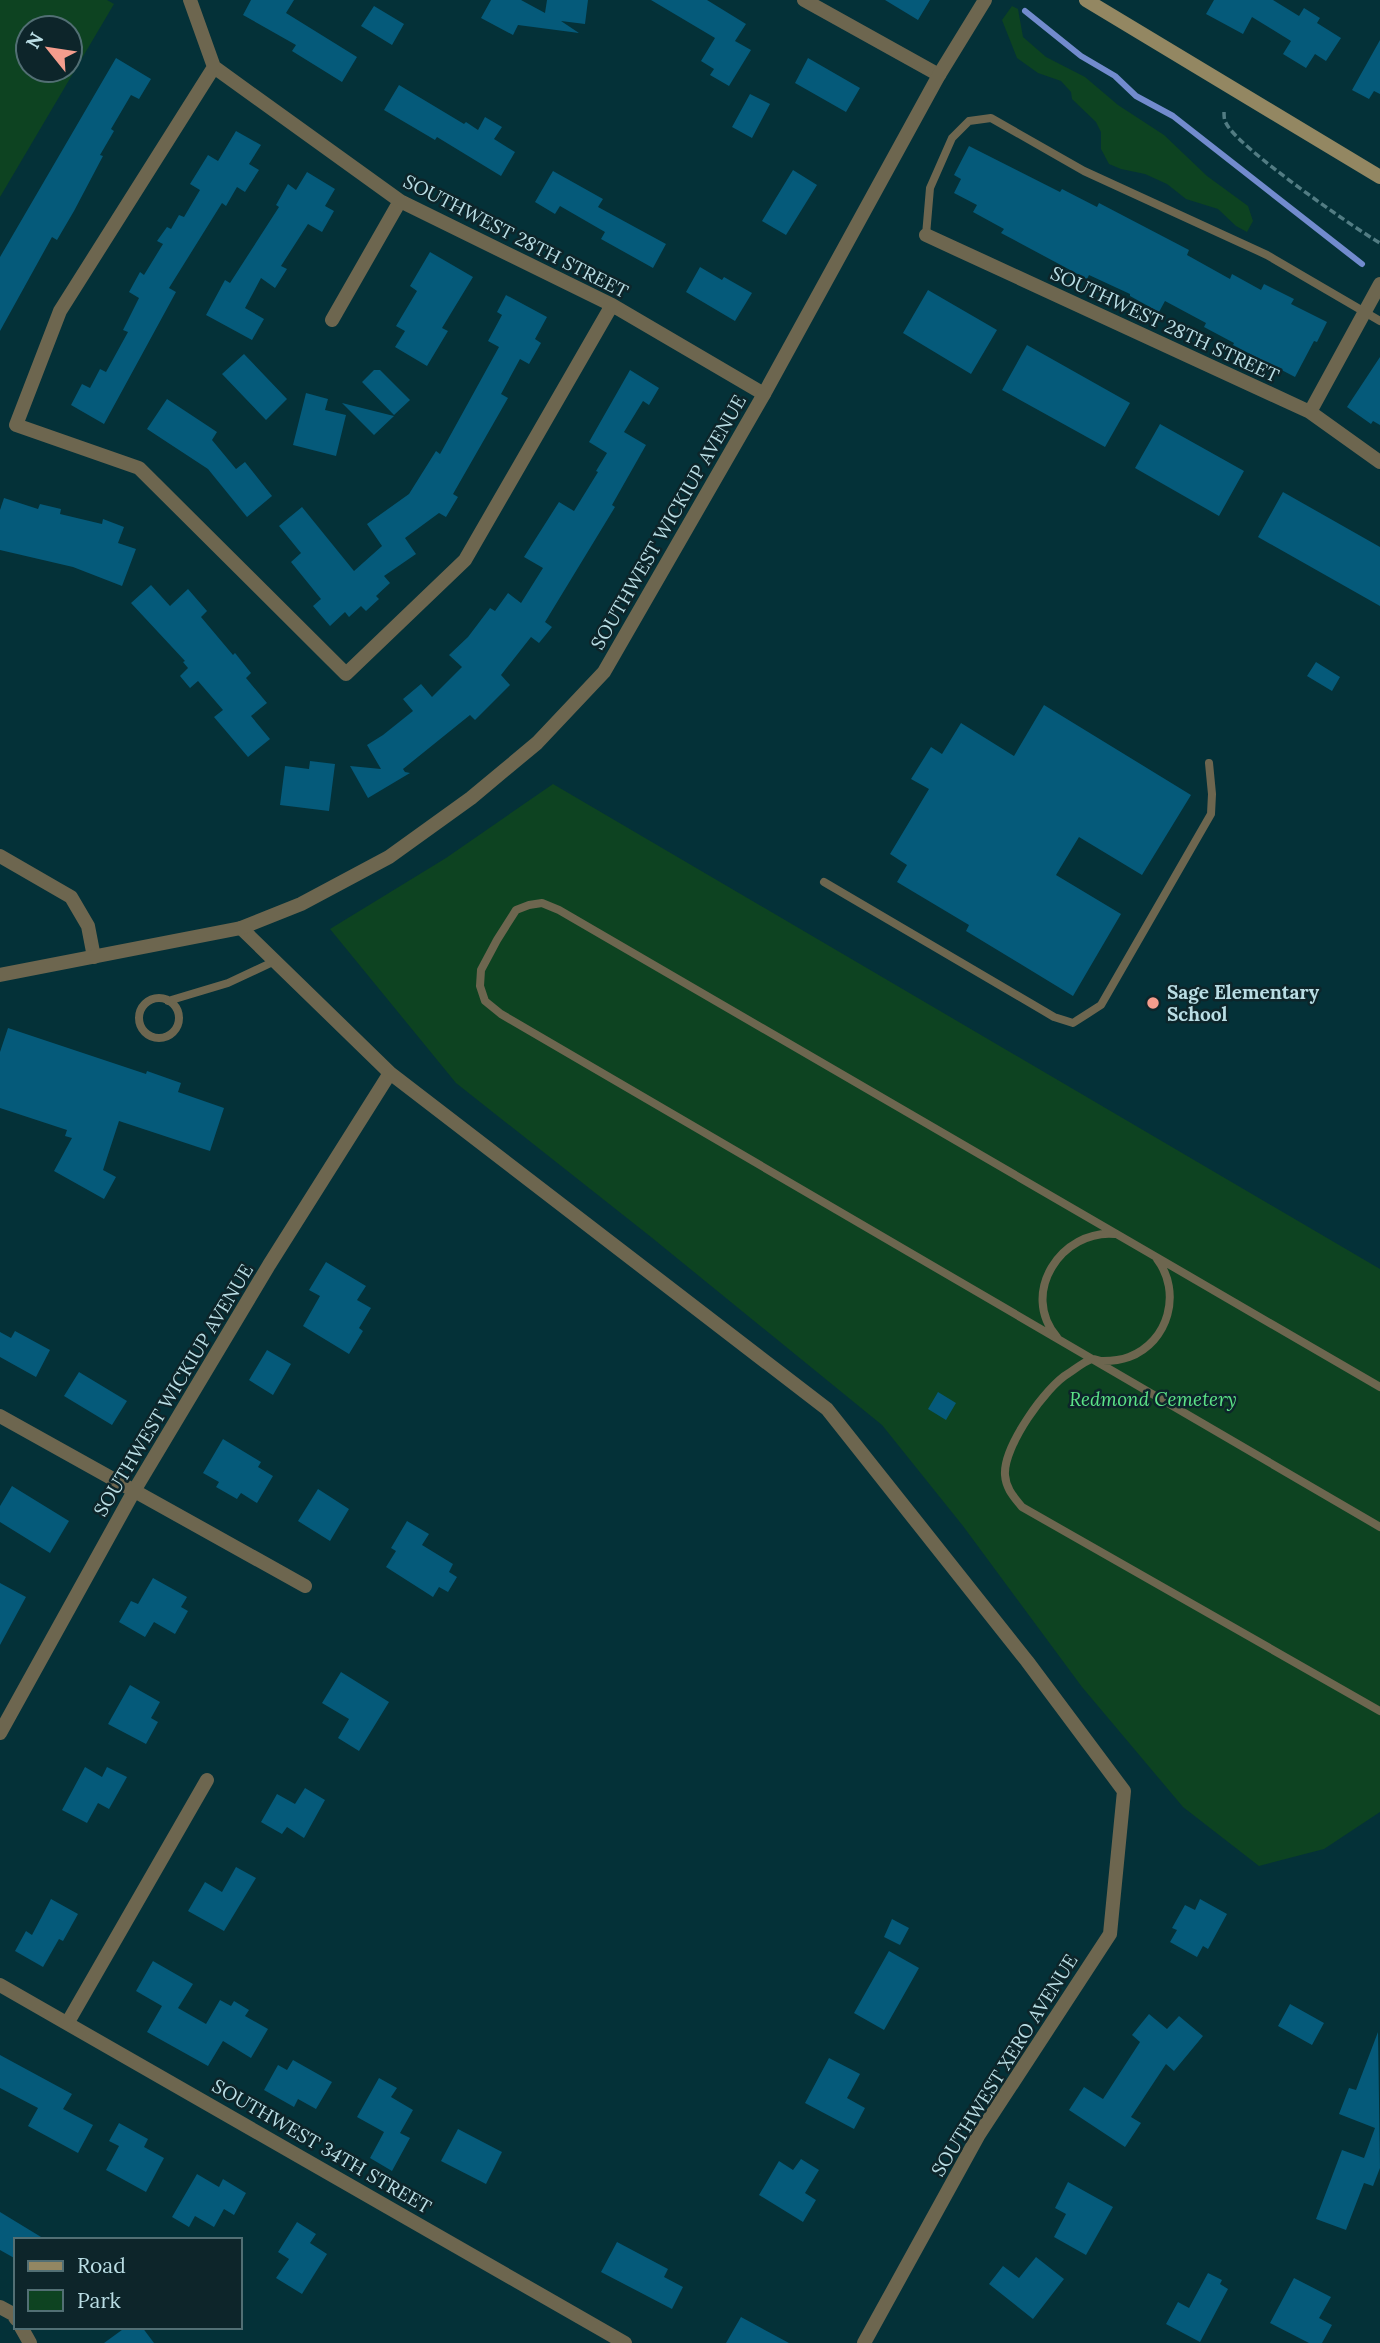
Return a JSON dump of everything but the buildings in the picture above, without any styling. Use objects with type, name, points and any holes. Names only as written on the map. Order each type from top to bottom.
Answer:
[{"type":"main road","points":[[1086,0],[1380,177]]},
{"type":"street","points":[[190,0],[214,67],[60,311],[16,425],[139,468],[346,674],[465,560],[612,306]]},
{"type":"street","points":[[804,0],[939,75]]},
{"type":"street","name":"SOUTHWEST WICKIUP AVENUE","points":[[0,975],[241,928],[301,904],[389,857],[471,798],[537,743],[604,672],[764,394],[939,75],[985,0]]},
{"type":"street","name":"SOUTHWEST 28TH STREET","points":[[214,67],[400,201],[612,306],[764,394]]},
{"type":"street","points":[[332,320],[400,201]]},
{"type":"street","name":"SOUTHWEST 28TH STREET","points":[[926,235],[1310,412],[1380,462]]},
{"type":"street","points":[[1310,412],[1380,284]]},
{"type":"street","points":[[0,856],[71,897],[88,926],[94,957]]},
{"type":"street","points":[[241,928],[390,1073]]},
{"type":"street","name":"SOUTHWEST WICKIUP AVENUE","points":[[0,1734],[4,1716],[134,1491],[269,1265],[390,1073]]},
{"type":"street","name":"SOUTHWEST XERO AVENUE","points":[[390,1073],[827,1409],[1027,1661],[1124,1791],[1110,1934],[978,2136],[864,2343]]},
{"type":"street","points":[[0,1416],[305,1586]]},
{"type":"street","points":[[68,2022],[207,1780]]},
{"type":"street","name":"SOUTHWEST 34TH STREET","points":[[0,1985],[625,2343]]},
{"type":"lane","points":[[926,235],[930,188],[953,138],[969,121],[990,118],[1084,171],[1267,255],[1380,321]]},
{"type":"lane","points":[[824,882],[1054,1017],[1073,1023],[1101,1005],[1211,814],[1209,763]]},
{"type":"lane","points":[[1380,1387],[559,910],[542,903],[516,911],[481,970],[480,986],[485,1001],[501,1014],[1380,1527]]},
{"type":"lane","points":[[168,1001],[179,1016],[176,1028],[167,1037],[148,1035],[140,1024],[141,1010],[149,1001],[160,998],[168,1001],[228,984],[275,961]]},
{"type":"lane","points":[[1059,1340],[1047,1320],[1044,1306],[1043,1292],[1052,1265],[1071,1244],[1084,1238],[1098,1234],[1118,1235]]},
{"type":"lane","points":[[1155,1256],[1166,1274],[1170,1288],[1167,1317],[1161,1329],[1153,1341],[1129,1357],[1116,1360],[1093,1359],[1065,1375],[1048,1391],[1010,1450],[1004,1473],[1008,1490],[1022,1507],[1380,1711]]},
{"type":"path","points":[[1224,112],[1226,124],[1245,145],[1347,222],[1380,243]]},
{"type":"green space","points":[[0,0],[107,0],[114,4],[84,55],[84,14],[14,14],[14,84],[67,84],[0,197]]},
{"type":"green space","points":[[1012,6],[1018,9],[1023,37],[1046,57],[1085,77],[1118,105],[1164,135],[1207,176],[1248,206],[1253,221],[1247,232],[1236,226],[1218,209],[1186,199],[1167,184],[1145,174],[1109,164],[1101,149],[1101,132],[1096,122],[1072,99],[1071,92],[1061,81],[1038,73],[1017,58],[1002,20]]},
{"type":"green space","name":"Redmond Cemetery","points":[[553,784],[1380,1269],[1380,1812],[1324,1849],[1259,1866],[1183,1807],[1082,1687],[963,1526],[882,1425],[456,1083],[330,929],[446,858]]},
{"type":"waterway","points":[[1025,11],[1081,56],[1115,76],[1136,96],[1173,116],[1362,264]]},
{"type":"place","name":"Sage Elementary School","points":[[1153,1003]]}]
